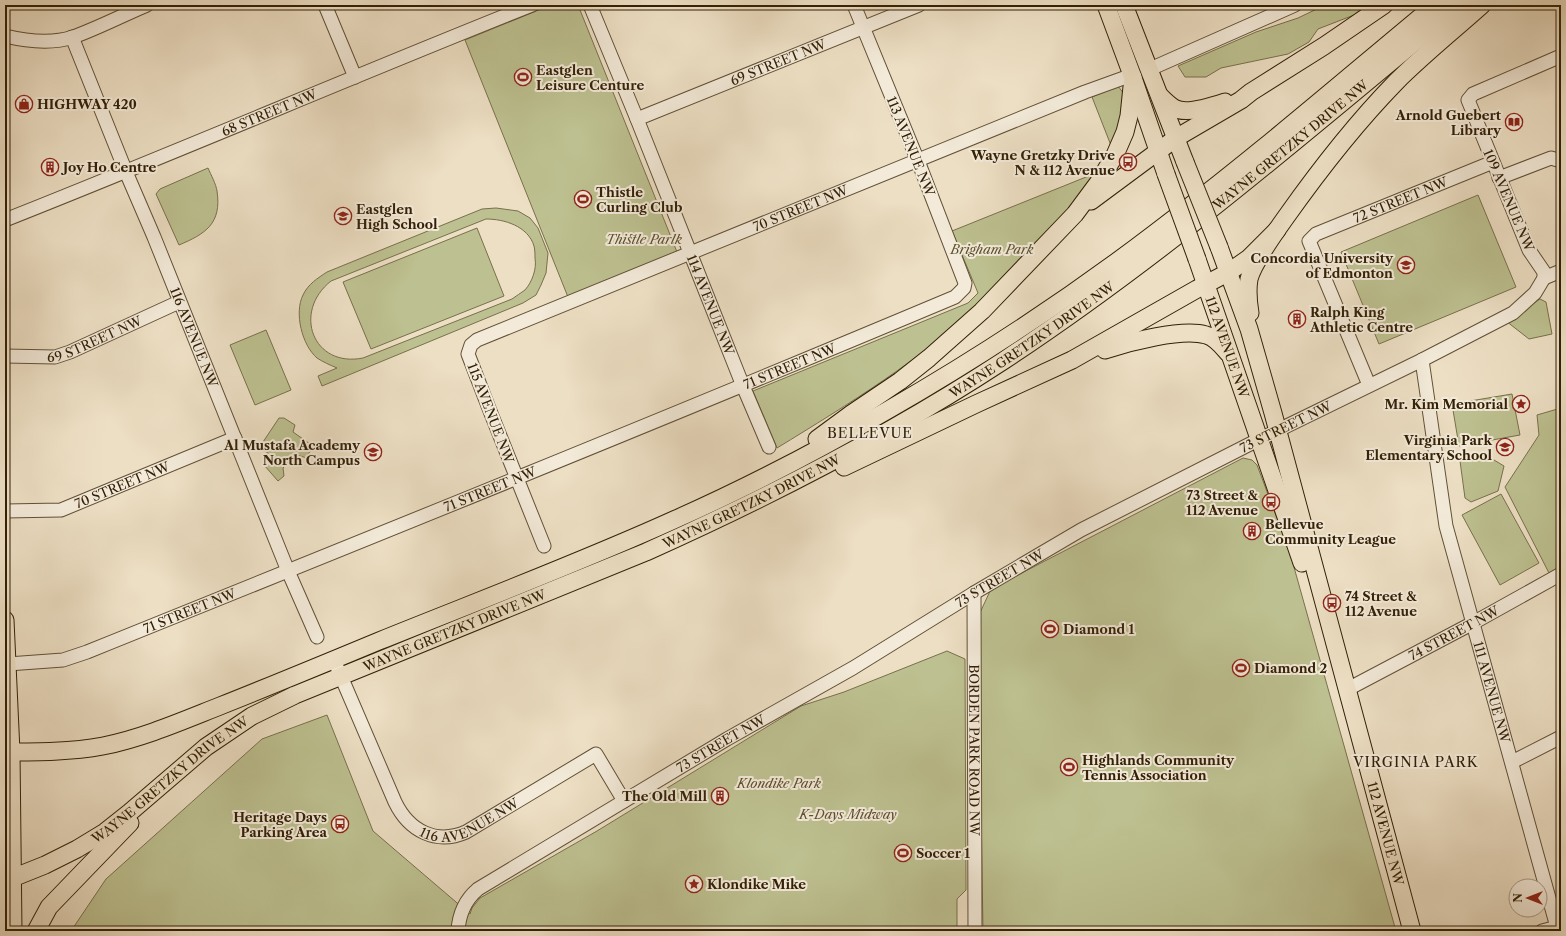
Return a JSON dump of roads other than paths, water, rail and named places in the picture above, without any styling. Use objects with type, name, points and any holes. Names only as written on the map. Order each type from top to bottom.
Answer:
[{"type":"main road","name":"112 AVENUE NW","points":[[1106,5],[1206,284],[1346,690]]},
{"type":"main road","name":"112 AVENUE NW","points":[[1124,5],[1229,272],[1258,360],[1412,931]]},
{"type":"main road","points":[[1075,214],[1176,138],[1241,100],[1384,5]]},
{"type":"main road","name":"WAYNE GRETZKY DRIVE NW","points":[[8,752],[86,749],[127,740],[184,720],[676,520],[773,473],[883,413],[943,377],[1035,318],[1101,273],[1227,177],[1435,5]]},
{"type":"main road","name":"WAYNE GRETZKY DRIVE NW","points":[[9,880],[45,865],[77,849],[104,832],[171,778],[206,747],[252,716],[295,695],[646,552],[776,491],[837,459],[1002,362],[1060,323],[1164,246],[1225,198],[1459,5]]},
{"type":"main road","points":[[1258,360],[1248,300],[1250,278],[1254,266],[1277,230],[1339,145],[1364,116],[1397,81],[1482,5]]},
{"type":"main road","points":[[773,473],[851,414],[900,381],[929,358],[982,311],[1075,214],[1098,183],[1115,155],[1125,132],[1129,116],[1132,76]]},
{"type":"main road","points":[[1160,96],[1175,109],[1187,110],[1210,107],[1251,92]]},
{"type":"main road","points":[[776,491],[836,471],[913,433],[1072,360],[1229,272],[1249,258],[1277,230]]},
{"type":"main road","points":[[1072,360],[1129,342],[1158,337],[1192,334],[1207,335],[1213,338],[1229,354]]},
{"type":"main road","points":[[5,620],[8,664],[9,880],[13,931]]},
{"type":"main road","points":[[36,931],[49,907],[171,778]]},
{"type":"street","points":[[5,36],[22,40],[47,41],[72,37],[147,5]]},
{"type":"street","points":[[325,5],[355,77]]},
{"type":"street","name":"68 STREET NW","points":[[5,220],[126,172],[532,5]]},
{"type":"street","name":"114 AVENUE NW","points":[[590,5],[743,386],[769,447]]},
{"type":"street","name":"113 AVENUE NW","points":[[854,5],[918,161],[964,283],[964,288]]},
{"type":"street","name":"69 STREET NW","points":[[637,119],[919,5]]},
{"type":"street","points":[[1150,69],[1294,5]]},
{"type":"street","name":"116 AVENUE NW","points":[[72,37],[288,571],[317,637]]},
{"type":"street","name":"109 AVENUE NW","points":[[1544,278],[1544,272],[1529,250],[1499,178],[1469,103],[1469,98],[1473,94],[1561,56]]},
{"type":"street","name":"70 STREET NW","points":[[471,346],[477,340],[690,252],[918,161],[1085,92],[1132,76]]},
{"type":"street","points":[[1499,178],[1551,158],[1561,161]]},
{"type":"street","name":"72 STREET NW","points":[[1369,385],[1309,241],[1316,234],[1493,162]]},
{"type":"street","points":[[1544,278],[1561,271]]},
{"type":"street","name":"73 STREET NW","points":[[458,931],[462,909],[470,896],[478,888],[727,739],[853,668],[974,593],[1080,530],[1278,430],[1422,360],[1513,313],[1535,293],[1544,278]]},
{"type":"street","name":"71 STREET NW","points":[[8,664],[64,660],[516,479],[743,386],[955,297],[964,288]]},
{"type":"street","name":"69 STREET NW","points":[[5,356],[55,357],[70,352],[180,302]]},
{"type":"street","name":"115 AVENUE NW","points":[[471,346],[468,354],[516,479],[544,546]]},
{"type":"street","name":"111 AVENUE NW","points":[[1422,360],[1446,526],[1559,926]]},
{"type":"street","name":"70 STREET NW","points":[[5,511],[61,510],[235,438]]},
{"type":"street","name":"74 STREET NW","points":[[1346,690],[1473,623],[1561,574]]},
{"type":"street","name":"BORDEN PARK ROAD NW","points":[[974,593],[975,931]]},
{"type":"street","name":"116 AVENUE NW","points":[[334,660],[400,813],[407,821],[428,834],[444,837],[459,835],[466,832],[596,754],[624,801]]},
{"type":"street","points":[[1512,762],[1561,737]]},
{"type":"street","points":[[1542,931],[1559,926]]},
{"type":"place","name":"Eastglen Leisure Centure","points":[[523,77]]},
{"type":"place","name":"HIGHWAY 420","points":[[24,104]]},
{"type":"place","name":"Arnold Guebert Library","points":[[1514,122]]},
{"type":"place","name":"Wayne Gretzky Drive N & 112 Avenue","points":[[1128,162]]},
{"type":"place","name":"Joy Ho Centre","points":[[50,167]]},
{"type":"place","name":"Thistle Curling Club","points":[[583,199]]},
{"type":"place","name":"Eastglen High School","points":[[343,216]]},
{"type":"place","name":"Concordia University of Edmonton","points":[[1406,265]]},
{"type":"place","name":"Ralph King Athletic Centre","points":[[1297,319]]},
{"type":"place","name":"Mr. Kim Memorial","points":[[1521,404]]},
{"type":"place","name":"Virginia Park Elementary School","points":[[1505,447]]},
{"type":"place","name":"Al Mustafa Academy North Campus","points":[[373,452]]},
{"type":"place","name":"73 Street & 112 Avenue","points":[[1271,502]]},
{"type":"place","name":"Bellevue Community League","points":[[1252,531]]},
{"type":"place","name":"74 Street & 112 Avenue","points":[[1332,603]]},
{"type":"place","name":"Diamond 1","points":[[1050,629]]},
{"type":"place","name":"Diamond 2","points":[[1241,668]]},
{"type":"place","name":"Highlands Community Tennis Association","points":[[1069,767]]},
{"type":"place","name":"The Old Mill","points":[[720,796]]},
{"type":"place","name":"Heritage Days Parking Area","points":[[340,824]]},
{"type":"place","name":"Soccer 1","points":[[903,853]]},
{"type":"place","name":"Klondike Mike","points":[[694,884]]},
{"type":"district","name":"BELLEVUE","points":[[870,433]]},
{"type":"district","name":"VIRGINIA PARK","points":[[1416,762]]},
{"type":"park label","name":"Thistle Parlk","points":[[644,239]]},
{"type":"park label","name":"Brigham Park","points":[[992,249]]},
{"type":"park label","name":"Klondike Park","points":[[779,783]]},
{"type":"park label","name":"K-Days Midway","points":[[848,814]]}]
